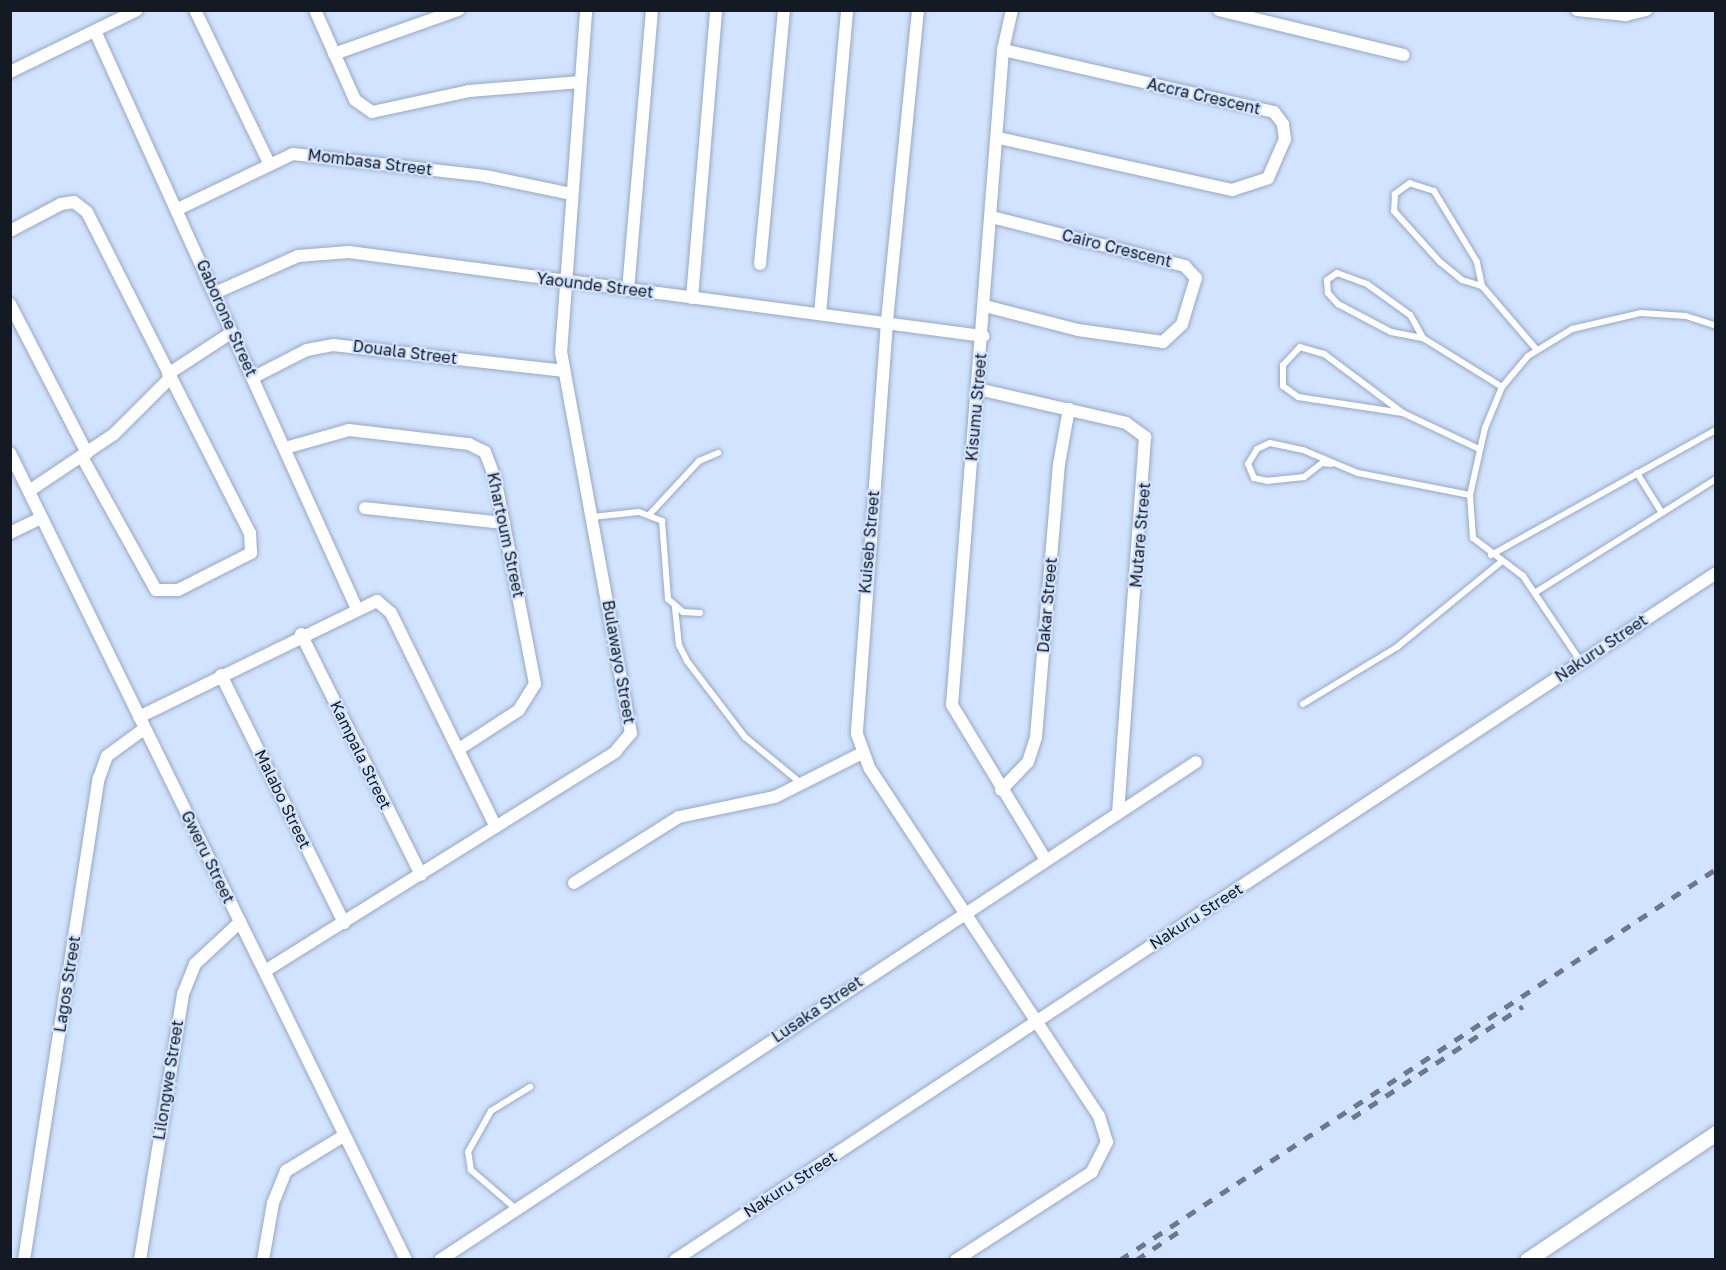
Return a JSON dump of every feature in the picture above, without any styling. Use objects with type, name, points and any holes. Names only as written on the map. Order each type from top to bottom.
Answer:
[{"type":"street","points":[[10,72],[137,10]]},
{"type":"street","points":[[195,10],[268,162]]},
{"type":"street","points":[[315,10],[355,99],[372,112],[469,91],[581,82]]},
{"type":"street","points":[[333,54],[458,10]]},
{"type":"street","name":"Bulawayo Street","points":[[265,971],[344,924],[615,753],[631,733],[563,371],[566,282],[574,225],[572,194],[586,10]]},
{"type":"street","points":[[628,290],[652,10]]},
{"type":"street","points":[[692,298],[716,10]]},
{"type":"street","points":[[760,264],[784,10]]},
{"type":"street","points":[[820,314],[847,10]]},
{"type":"street","name":"Kuiseb Street","points":[[918,10],[887,322],[856,702],[862,753],[1104,1124],[1106,1150],[1092,1172],[956,1260]]},
{"type":"street","name":"Kisumu Street","points":[[1012,10],[1003,50],[999,138],[952,705],[1001,790],[1044,857]]},
{"type":"street","points":[[1219,10],[1404,55]]},
{"type":"street","points":[[1577,10],[1591,12],[1646,10]]},
{"type":"street","name":"Gaborone Street","points":[[95,31],[178,209],[231,333],[254,377],[356,607]]},
{"type":"street","name":"Accra Crescent","points":[[999,138],[1232,190],[1268,178],[1285,139],[1284,124],[1274,112],[1003,50]]},
{"type":"street","name":"Mombasa Street","points":[[178,209],[268,162],[310,154],[485,176],[572,194]]},
{"type":"street","points":[[10,231],[61,204],[84,207],[250,533],[248,558],[172,592],[156,590],[85,455],[10,304]]},
{"type":"street","name":"Cairo Crescent","points":[[985,306],[1157,343],[1182,324],[1196,278],[1185,266],[992,217]]},
{"type":"street","name":"Yaounde Street","points":[[215,292],[290,259],[332,252],[983,336]]},
{"type":"street","points":[[29,491],[85,455],[169,376],[231,333]]},
{"type":"street","name":"Douala Street","points":[[254,377],[307,350],[333,345],[563,371]]},
{"type":"street","name":"Mutare Street","points":[[978,389],[1135,426],[1147,447],[1118,810]]},
{"type":"street","name":"Dakar Street","points":[[1001,790],[1028,762],[1036,738],[1060,453],[1069,409]]},
{"type":"street","name":"Khartoum Street","points":[[285,448],[349,430],[469,444],[489,459],[504,523],[535,684],[528,703],[459,749]]},
{"type":"street","name":"Gweru Street","points":[[10,453],[265,971],[342,1137],[406,1260]]},
{"type":"street","points":[[365,508],[504,523]]},
{"type":"street","points":[[10,533],[41,518]]},
{"type":"street","name":"Nakuru Street","points":[[675,1260],[1716,573]]},
{"type":"street","points":[[356,607],[376,601],[387,607],[496,827]]},
{"type":"street","name":"Lagos Street","points":[[24,1260],[99,778],[107,756],[142,723],[221,675],[356,607]]},
{"type":"street","name":"Kampala Street","points":[[301,634],[421,875]]},
{"type":"street","name":"Malabo Street","points":[[221,675],[344,924]]},
{"type":"street","points":[[574,883],[680,817],[775,797],[862,753]]},
{"type":"street","name":"Lusaka Street","points":[[440,1260],[1044,857],[1196,762]]},
{"type":"street","name":"Lilongwe Street","points":[[140,1260],[183,994],[199,958],[240,922]]},
{"type":"street","points":[[1527,1260],[1716,1133]]},
{"type":"street","points":[[263,1260],[281,1179],[292,1165],[342,1137]]},
{"type":"lane","points":[[1482,286],[1462,280],[1440,262],[1394,212],[1395,194],[1410,183],[1434,191],[1477,262],[1482,286],[1537,350]]},
{"type":"lane","points":[[1423,338],[1410,315],[1367,284],[1337,273],[1327,280],[1328,294],[1338,304],[1391,332],[1423,338],[1502,387]]},
{"type":"lane","points":[[1581,662],[1536,592],[1473,538],[1470,495],[1479,449],[1502,387],[1537,350],[1572,329],[1641,313],[1686,316],[1716,326]]},
{"type":"lane","points":[[1403,413],[1298,398],[1283,386],[1283,365],[1300,347],[1323,354],[1354,372],[1403,413],[1479,449]]},
{"type":"lane","points":[[1491,555],[1716,430]]},
{"type":"lane","points":[[1331,464],[1291,480],[1268,481],[1248,472],[1257,449],[1270,443],[1331,464],[1470,495]]},
{"type":"lane","points":[[592,517],[649,514],[699,461],[718,453]]},
{"type":"lane","points":[[1637,473],[1662,513]]},
{"type":"lane","points":[[1536,592],[1716,479]]},
{"type":"lane","points":[[649,514],[664,527],[668,599],[675,608],[679,645],[687,661],[745,737],[803,784]]},
{"type":"lane","points":[[1303,704],[1397,647],[1502,561]]},
{"type":"lane","points":[[675,608],[700,614]]},
{"type":"lane","points":[[516,1209],[471,1170],[468,1152],[491,1112],[530,1087]]},
{"type":"railway","points":[[1120,1260],[1716,869]]},
{"type":"railway","points":[[1352,1118],[1523,1006]]},
{"type":"railway","points":[[1136,1260],[1184,1228]]}]
